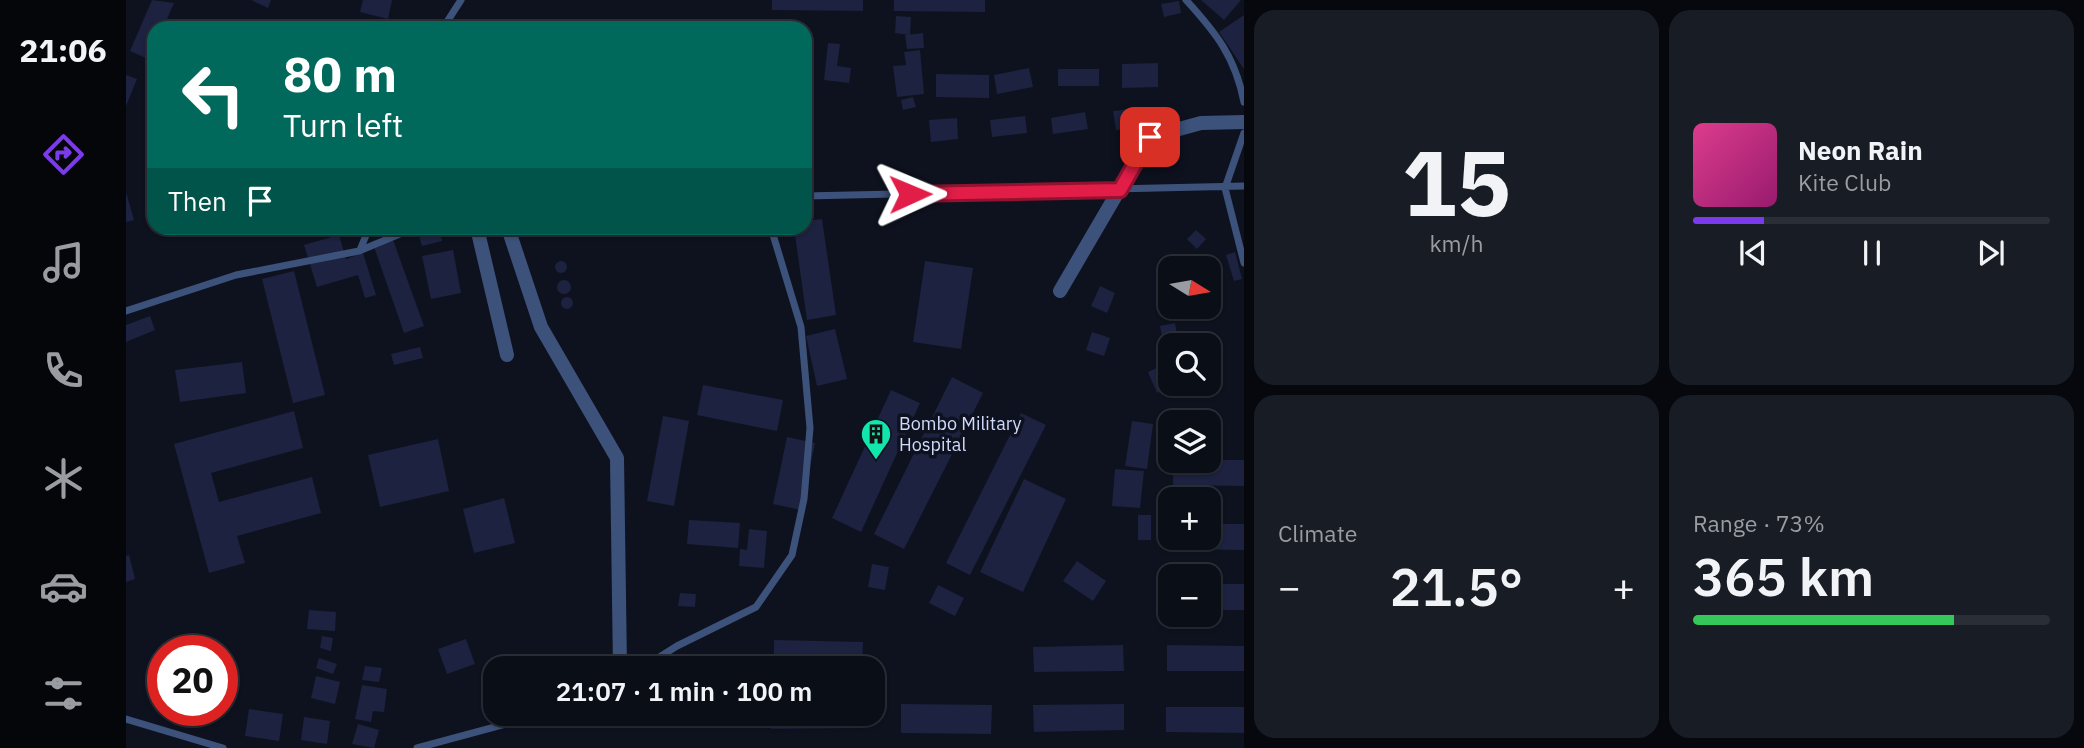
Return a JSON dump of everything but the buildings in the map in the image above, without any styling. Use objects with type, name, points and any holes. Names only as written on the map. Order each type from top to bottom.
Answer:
[{"type":"street","points":[[1060,290],[1150,137],[1201,123],[1244,122]]},
{"type":"street","points":[[1120,190],[1150,137]]},
{"type":"street","points":[[479,235],[507,355]]},
{"type":"street","points":[[510,235],[541,327],[617,458],[620,656]]},
{"type":"lane","points":[[448,21],[461,0]]},
{"type":"lane","points":[[1186,0],[1220,37],[1238,73],[1244,102]]},
{"type":"lane","points":[[1244,133],[1225,188],[1244,264]]},
{"type":"lane","points":[[812,196],[1244,186]]},
{"type":"lane","points":[[359,251],[366,235]]},
{"type":"lane","points":[[126,312],[236,275],[359,251],[397,235]]},
{"type":"lane","points":[[661,656],[756,607],[792,555],[804,499],[810,428],[801,327],[773,235]]},
{"type":"lane","points":[[126,719],[223,748]]},
{"type":"lane","points":[[417,748],[499,726]]},
{"type":"place","name":"Bombo Military Hospital","points":[[876,461]]},
{"type":"route","points":[[910,194],[1120,190],[1150,137]]}]
